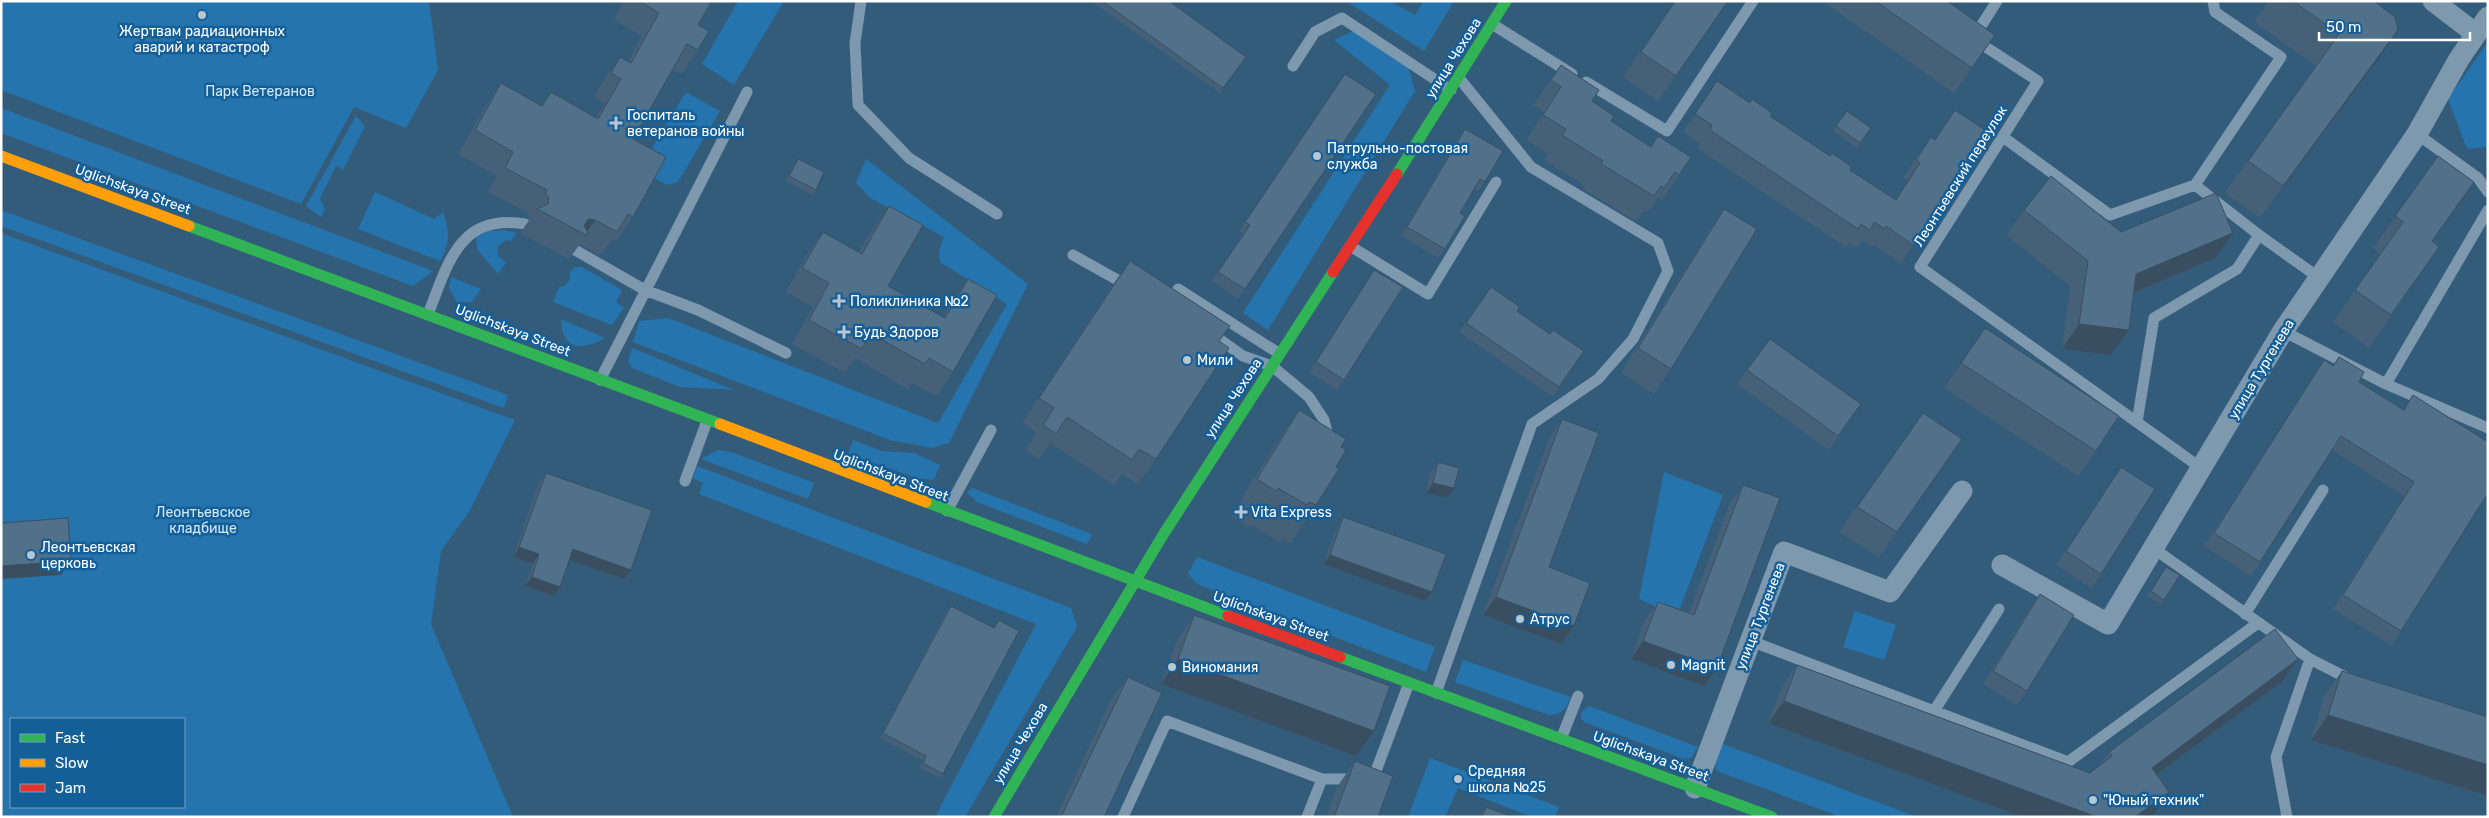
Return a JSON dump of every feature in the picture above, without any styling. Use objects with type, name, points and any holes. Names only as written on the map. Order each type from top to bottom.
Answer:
[{"type":"main road","name":"улица Чехова","points":[[994,817],[1134,581],[1459,78],[1506,1]]},
{"type":"main road","name":"Uglichskaya Street","points":[[1,156],[428,314],[947,512],[1694,788],[1749,813],[1772,817]]},
{"type":"street","points":[[2433,1],[2482,26]]},
{"type":"street","name":"улица Тургенева","points":[[2002,565],[2108,624],[2283,331],[2417,134],[2482,26]]},
{"type":"street","name":"улица Тургенева","points":[[1694,788],[1784,552],[1890,592],[1962,491]]},
{"type":"lane","points":[[861,1],[855,43],[858,105],[909,158],[997,214]]},
{"type":"lane","points":[[1492,24],[1667,131],[1753,1]]},
{"type":"lane","name":"Леонтьевский переулок","points":[[1997,1],[1969,36],[2038,81],[1920,267],[2202,468]]},
{"type":"lane","points":[[2003,138],[2110,214],[2195,185],[2281,57],[2215,12],[2213,1]]},
{"type":"lane","points":[[1293,66],[1315,32],[1342,18],[1451,90]]},
{"type":"lane","points":[[1436,693],[1532,424],[1604,373],[1634,338],[1668,271],[1658,243],[1531,167],[1459,78]]},
{"type":"lane","points":[[600,380],[747,92]]},
{"type":"lane","points":[[2417,134],[2478,178],[2488,192]]},
{"type":"lane","points":[[1350,246],[1428,294],[1496,182]]},
{"type":"lane","points":[[2195,185],[2259,235],[2318,277]]},
{"type":"lane","points":[[2386,384],[2488,210]]},
{"type":"lane","points":[[428,314],[454,253],[464,239],[478,228],[506,221],[525,224]]},
{"type":"lane","points":[[2137,422],[2154,318],[2237,269],[2259,235]]},
{"type":"lane","points":[[575,250],[645,290],[698,310],[786,353]]},
{"type":"lane","points":[[1073,255],[1143,294]]},
{"type":"lane","points":[[1178,289],[1280,354]]},
{"type":"lane","points":[[1200,328],[1243,356],[1272,366],[1309,397],[1324,420],[1331,450]]},
{"type":"lane","points":[[2283,331],[2386,384],[2488,428]]},
{"type":"lane","points":[[685,481],[707,421]]},
{"type":"lane","points":[[947,512],[991,430]]},
{"type":"lane","points":[[2246,614],[2323,490]]},
{"type":"lane","points":[[2153,548],[2310,660],[2367,688]]},
{"type":"lane","points":[[1934,711],[1999,609]]},
{"type":"lane","points":[[1751,640],[2068,762],[2258,623]]},
{"type":"lane","points":[[2287,817],[2276,757],[2310,660]]},
{"type":"lane","points":[[1123,817],[1168,721],[1322,779],[1373,779],[1409,683]]},
{"type":"lane","points":[[1561,739],[1578,696]]},
{"type":"lane","points":[[1307,817],[1322,779]]},
{"type":"green space","name":"Парк Ветеранов","points":[[1,1],[429,1],[438,70],[406,128],[354,107],[301,204],[1,90]]},
{"type":"green space","points":[[738,1],[784,1],[734,85],[702,64]]},
{"type":"green space","points":[[1346,1],[1390,1],[1415,15],[1424,1],[1454,1],[1424,51]]},
{"type":"green space","points":[[1354,31],[1408,66],[1415,91],[1268,330],[1243,313],[1390,85],[1334,40]]},
{"type":"green space","points":[[2488,42],[2488,147],[2467,149],[2448,99]]},
{"type":"green space","points":[[686,92],[720,111],[678,182],[667,185],[651,176],[648,155]]},
{"type":"green space","points":[[1,108],[433,271],[413,286],[1,133]]},
{"type":"green space","points":[[356,116],[365,126],[343,170],[336,166],[320,198],[325,210],[321,217],[306,206]]},
{"type":"green space","points":[[866,159],[1028,284],[949,443],[932,448],[890,440],[633,342],[639,321],[668,318],[938,423],[1007,304],[940,262],[939,251],[944,237],[870,198],[856,183]]},
{"type":"green space","points":[[375,192],[434,219],[443,212],[448,237],[446,249],[440,261],[358,229]]},
{"type":"green space","points":[[1,210],[508,395],[504,408],[1,226]]},
{"type":"green space","points":[[504,230],[517,233],[511,241],[506,240],[498,246],[498,256],[506,263],[498,274],[477,249],[476,237],[489,231]]},
{"type":"green space","name":"Леонтьевское кладбище","points":[[1,233],[515,420],[469,512],[441,551],[431,624],[513,817],[1,817]]},
{"type":"green space","points":[[574,267],[582,267],[622,290],[616,302],[624,308],[612,325],[553,302],[559,287],[564,286],[570,280],[570,273]]},
{"type":"green space","points":[[451,277],[481,289],[472,302],[457,302],[449,288]]},
{"type":"green space","points":[[561,319],[605,338],[588,345],[574,345],[565,337]]},
{"type":"green space","points":[[632,348],[734,390],[680,387],[632,368],[628,362]]},
{"type":"green space","points":[[853,440],[882,451],[914,453],[940,465],[934,480],[917,478],[848,454]]},
{"type":"green space","points":[[718,450],[731,452],[814,483],[808,499],[701,459]]},
{"type":"green space","points":[[697,466],[1071,608],[1077,627],[965,817],[935,817],[1036,624],[699,494],[703,483],[693,478]]},
{"type":"green space","points":[[1664,472],[1723,495],[1677,616],[1639,599]]},
{"type":"green space","points":[[972,488],[1092,534],[1087,544],[977,502],[967,492]]},
{"type":"green space","points":[[1197,557],[1435,647],[1426,672],[1197,584],[1188,574]]},
{"type":"green space","points":[[1855,611],[1896,625],[1884,660],[1843,647]]},
{"type":"green space","points":[[1463,660],[1571,697],[1563,710],[1557,714],[1549,715],[1455,682]]},
{"type":"green space","points":[[1589,706],[1698,747],[1691,758],[1684,759],[1584,722],[1581,718],[1581,712]]},
{"type":"green space","points":[[1723,744],[1917,817],[1841,817],[1717,771],[1716,756]]},
{"type":"green space","name":"Средняя школа №25","points":[[1430,758],[1559,807],[1555,817],[1532,817],[1458,788],[1445,817],[1408,817]]},
{"type":"building","name":"Госпиталь ветеранов войны","points":[[639,1],[712,1],[698,25],[709,31],[698,50],[687,44],[633,139],[666,157],[633,217],[628,214],[617,232],[595,220],[588,219],[584,226],[588,232],[586,235],[537,209],[548,204],[549,197],[545,194],[547,190],[505,168],[513,152],[475,130],[501,83],[542,106],[551,92],[598,119],[621,79],[611,73],[620,57],[631,63],[659,13]]},
{"type":"building","points":[[1102,1],[1169,1],[1246,57],[1223,88]]},
{"type":"building","points":[[1675,1],[1728,1],[1676,76],[1641,52]]},
{"type":"building","points":[[1875,1],[1947,1],[1995,35],[1972,68]]},
{"type":"building","points":[[2293,1],[2374,1],[2395,17],[2398,30],[2283,186],[2248,161],[2339,34]]},
{"type":"building","points":[[1561,65],[1599,90],[1592,101],[1614,116],[1611,121],[1651,147],[1658,136],[1691,157],[1679,175],[1675,172],[1664,188],[1661,186],[1654,196],[1601,164],[1603,161],[1562,135],[1566,129],[1543,115],[1561,87],[1551,80]]},
{"type":"building","points":[[1345,74],[1376,94],[1245,289],[1218,272],[1250,225],[1245,222]]},
{"type":"building","points":[[1717,81],[1750,103],[1752,99],[1772,113],[1770,116],[1830,156],[1832,153],[1852,167],[1850,170],[1896,200],[1920,163],[1916,160],[1931,137],[1935,140],[1955,110],[1988,132],[1990,136],[1913,245],[1886,226],[1885,229],[1874,222],[1870,230],[1861,224],[1858,229],[1710,130],[1712,125],[1695,114]]},
{"type":"building","points":[[1847,111],[1871,128],[1860,143],[1836,126]]},
{"type":"building","points":[[1465,129],[1503,151],[1485,182],[1480,179],[1460,213],[1465,216],[1445,249],[1407,227]]},
{"type":"building","points":[[2438,156],[2474,182],[2432,241],[2439,247],[2391,315],[2355,290],[2403,222],[2395,216]]},
{"type":"building","points":[[798,159],[824,172],[816,190],[789,176]]},
{"type":"building","points":[[2051,176],[2121,232],[2216,193],[2233,233],[2136,274],[2129,330],[2079,324],[2088,261],[2024,210]]},
{"type":"building","points":[[889,206],[923,225],[888,286],[945,318],[968,279],[997,295],[953,372],[929,358],[925,364],[870,333],[862,349],[809,320],[829,283],[802,268],[823,232],[862,254]]},
{"type":"building","points":[[1724,209],[1757,229],[1671,369],[1638,348]]},
{"type":"building","points":[[1130,261],[1230,326],[1219,341],[1229,348],[1156,459],[1139,449],[1132,460],[1067,417],[1056,434],[1043,425],[1054,408],[1039,398]]},
{"type":"building","points":[[1374,270],[1403,287],[1344,380],[1316,362]]},
{"type":"building","points":[[1491,287],[1520,307],[1517,311],[1550,334],[1553,330],[1584,351],[1559,387],[1466,323]]},
{"type":"building","points":[[1985,328],[2119,416],[2096,451],[1961,363]]},
{"type":"building","points":[[1770,339],[1861,404],[1838,436],[1747,370]]},
{"type":"building","points":[[2339,357],[2364,372],[2359,382],[2404,410],[2413,395],[2488,442],[2488,493],[2401,631],[2343,595],[2414,482],[2341,436],[2260,562],[2214,533],[2324,360],[2333,366]]},
{"type":"building","points":[[1299,410],[1346,439],[1341,447],[1346,450],[1336,467],[1339,469],[1316,505],[1309,502],[1307,505],[1278,488],[1276,491],[1257,479]]},
{"type":"building","points":[[1923,413],[1962,439],[1897,532],[1857,507]]},
{"type":"building","points":[[1562,419],[1599,433],[1549,567],[1590,583],[1574,626],[1496,597]]},
{"type":"building","points":[[1438,462],[1459,468],[1454,488],[1433,483]]},
{"type":"building","points":[[2121,467],[2155,489],[2101,574],[2066,551]]},
{"type":"building","points":[[546,473],[652,510],[631,570],[573,549],[560,587],[532,577],[539,554],[519,547]]},
{"type":"building","points":[[1743,485],[1780,498],[1717,668],[1643,641],[1658,602],[1694,615]]},
{"type":"building","points":[[1343,517],[1446,554],[1432,592],[1330,555]]},
{"type":"building","points":[[68,518],[71,561],[1,566],[1,523]]},
{"type":"building","points":[[2166,567],[2180,575],[2164,600],[2151,591]]},
{"type":"building","points":[[2040,594],[2074,615],[2027,691],[1993,671]]},
{"type":"building","points":[[951,606],[994,628],[999,620],[1019,631],[943,774],[923,763],[926,756],[883,733]]},
{"type":"building","points":[[1194,615],[1390,686],[1374,731],[1178,659]]},
{"type":"building","points":[[2275,629],[2298,659],[2152,768],[2169,792],[2135,817],[2097,817],[1784,701],[1797,665],[2090,773],[2112,756],[2109,752]]},
{"type":"building","points":[[2342,671],[2488,717],[2488,765],[2328,715]]},
{"type":"building","points":[[1128,677],[1162,693],[1104,817],[1061,817]]},
{"type":"building","points":[[1355,761],[1393,776],[1378,817],[1334,817]]},
{"type":"building","points":[[1486,807],[1513,817],[1482,817]]},
{"type":"traffic: fast","points":[[1397,174],[1506,1]]},
{"type":"traffic: fast","points":[[189,226],[720,424]]},
{"type":"traffic: fast","points":[[994,817],[1163,535],[1333,272]]},
{"type":"traffic: fast","points":[[926,502],[1228,616]]},
{"type":"traffic: fast","points":[[1340,657],[1772,817]]},
{"type":"traffic: slow","points":[[1,156],[189,226]]},
{"type":"traffic: slow","points":[[720,424],[926,502]]},
{"type":"traffic: jam","points":[[1333,272],[1397,174]]},
{"type":"traffic: jam","points":[[1228,616],[1340,657]]},
{"type":"place","name":"Жертвам радиационных аварий и катастроф","points":[[202,15]]},
{"type":"place","name":"Госпиталь ветеранов войны","points":[[616,123]]},
{"type":"place","name":"Патрульно-постовая служба","points":[[1317,156]]},
{"type":"place","name":"Поликлиника №2","points":[[839,301]]},
{"type":"place","name":"Будь Здоров","points":[[844,332]]},
{"type":"place","name":"Мили","points":[[1187,360]]},
{"type":"place","name":"Vita Express","points":[[1241,512]]},
{"type":"place","name":"Леонтьевская церковь","points":[[31,555]]},
{"type":"place","name":"Атрус","points":[[1520,619]]},
{"type":"place","name":"Magnit","points":[[1671,665]]},
{"type":"place","name":"Виномания","points":[[1172,667]]},
{"type":"place","name":"Средняя школа №25","points":[[1458,779]]},
{"type":"place","name":"\"Юный техник\"","points":[[2093,800]]}]
